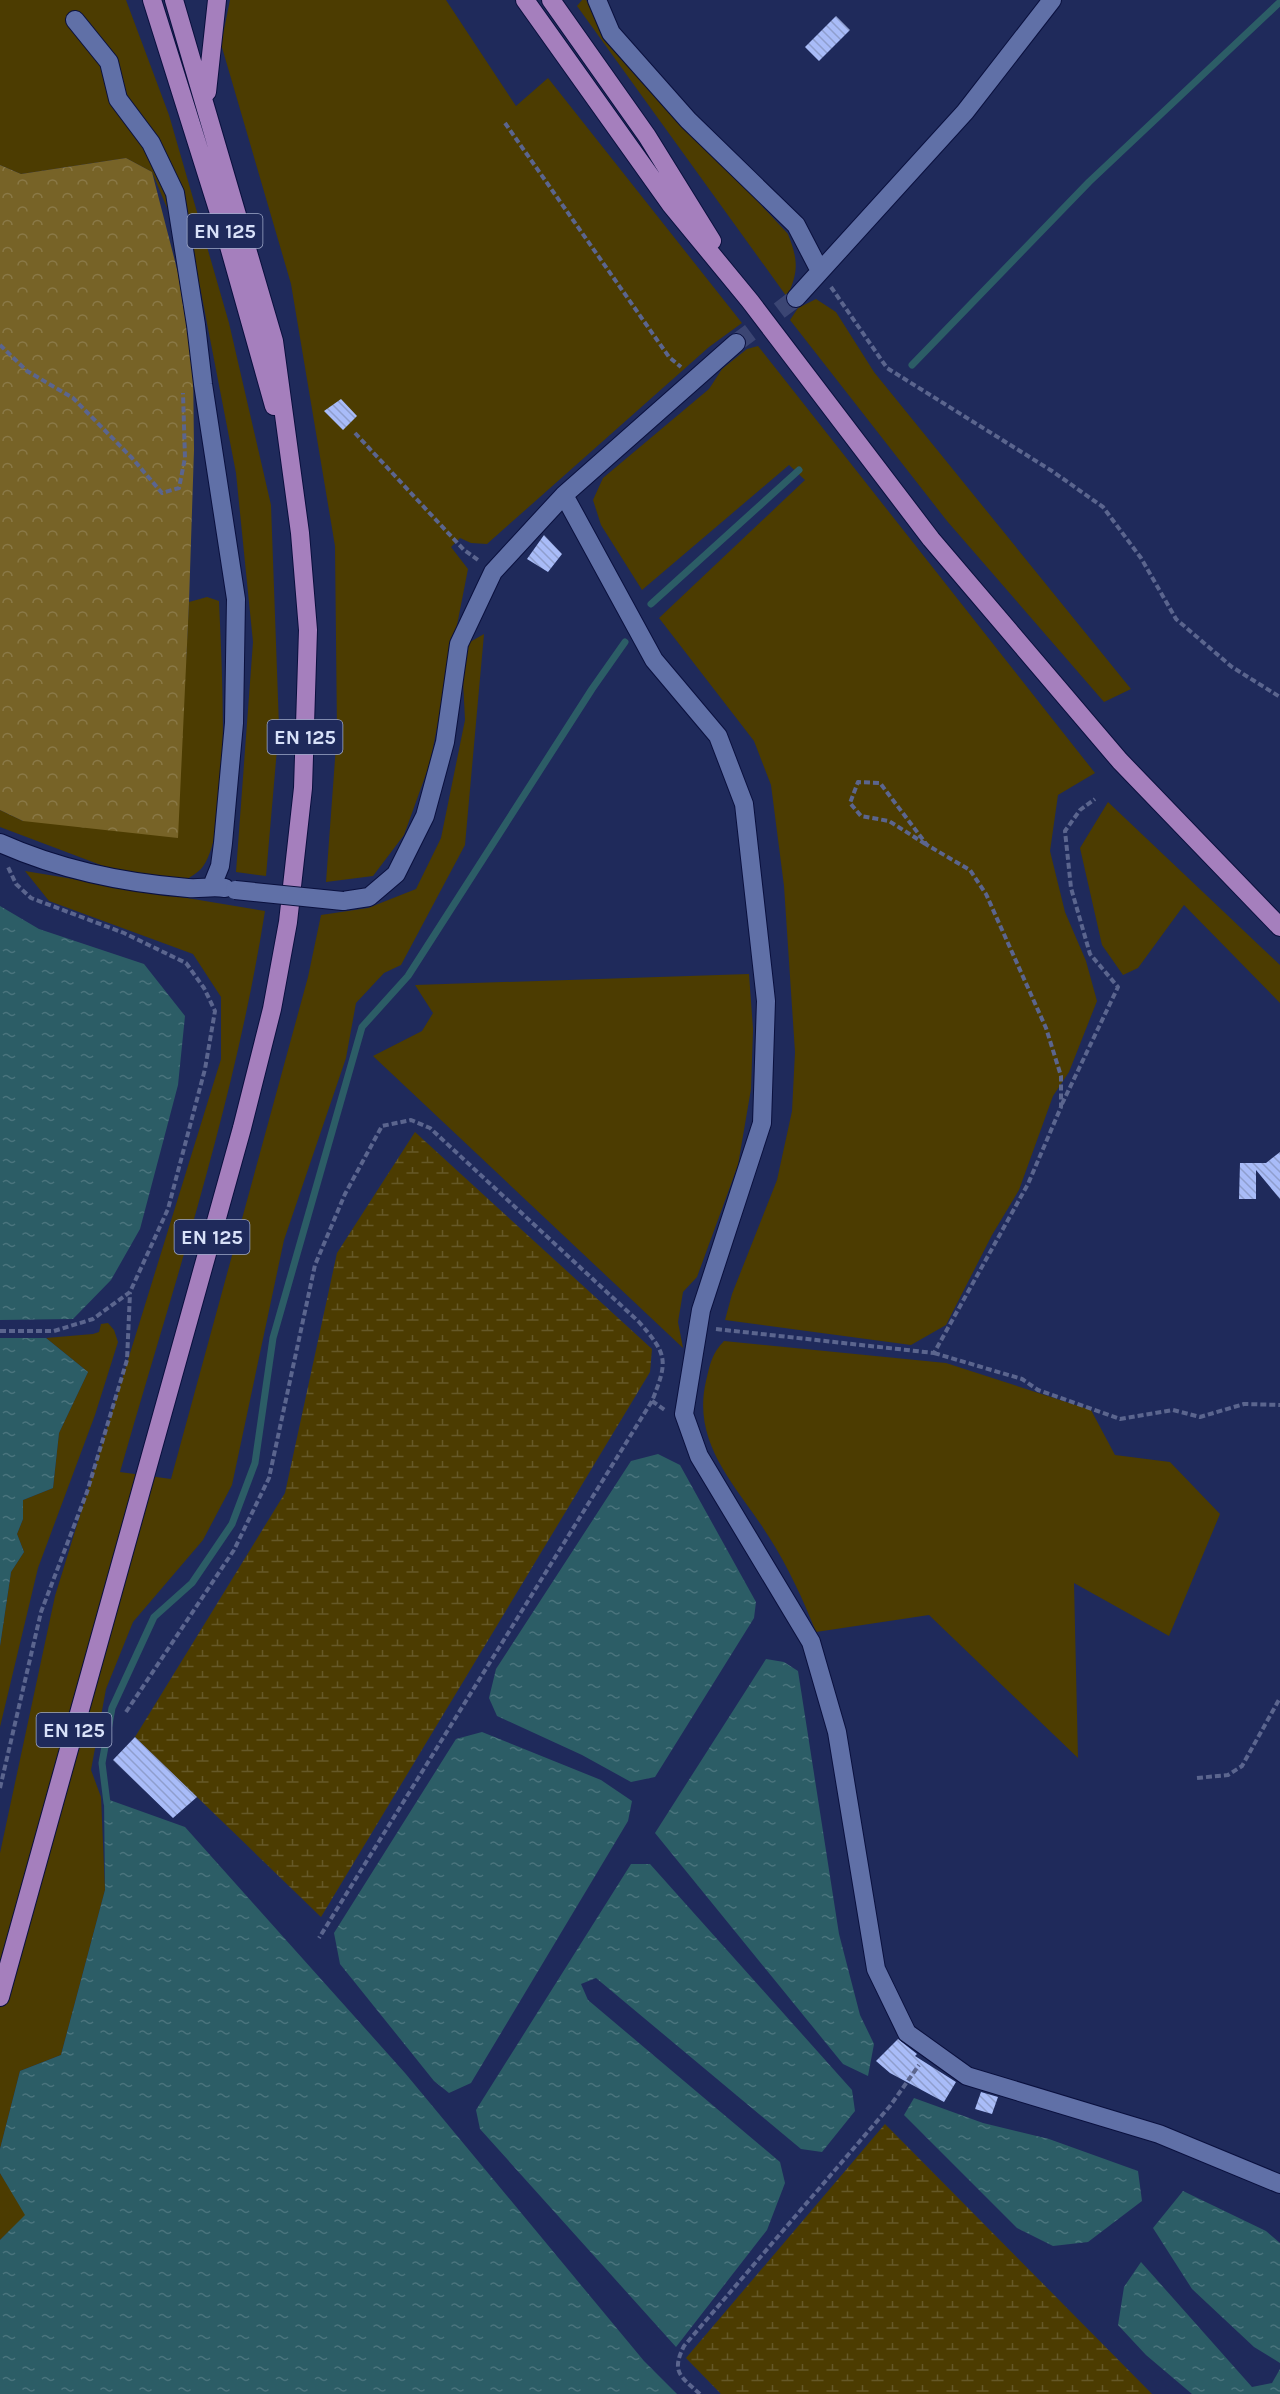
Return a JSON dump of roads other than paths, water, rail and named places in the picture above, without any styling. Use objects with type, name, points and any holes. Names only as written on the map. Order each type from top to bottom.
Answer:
[{"type":"main road","name":"EN 125","points":[[151,0],[225,231],[291,463]]},
{"type":"main road","name":"EN 125","points":[[0,1997],[245,1117],[272,1009],[288,922],[303,788],[308,630],[291,463],[274,341],[174,0]]},
{"type":"main road","points":[[206,106],[210,42],[217,0]]},
{"type":"main road","points":[[511,0],[601,104]]},
{"type":"main road","points":[[525,0],[671,205],[750,301],[931,539],[1120,761],[1187,834],[1280,927]]},
{"type":"main road","points":[[551,0],[647,136],[750,301]]},
{"type":"main road","points":[[558,0],[576,34]]},
{"type":"street","points":[[597,0],[611,33],[681,111],[796,225],[820,271]]},
{"type":"street","points":[[796,298],[965,112],[1052,0]]},
{"type":"street","points":[[75,20],[109,62],[118,99],[151,143],[175,193],[236,599],[234,723],[223,843],[220,866],[213,886]]},
{"type":"street","points":[[3,844],[57,864],[122,879],[191,889],[213,886],[343,901],[369,897],[396,873],[425,816],[445,742],[459,644],[493,572],[564,495],[736,343]]},
{"type":"street","points":[[564,495],[654,660],[718,736],[744,804],[766,1001],[762,1123],[698,1326],[684,1414],[699,1456],[811,1642],[837,1732],[876,1969],[907,2033],[967,2076],[1159,2134],[1280,2184]]},
{"type":"water","points":[[0,906],[39,929],[144,964],[185,1016],[178,1085],[140,1229],[111,1280],[73,1319],[0,1320]]},
{"type":"water","points":[[0,1338],[46,1338],[88,1372],[59,1433],[53,1488],[23,1500],[23,1519],[17,1534],[24,1552],[11,1572],[0,1646]]},
{"type":"water","points":[[658,1454],[680,1465],[756,1602],[754,1618],[655,1777],[631,1782],[582,1755],[497,1716],[489,1698],[496,1669],[631,1461]]},
{"type":"water","points":[[766,1659],[784,1662],[798,1671],[839,1934],[860,2015],[874,2044],[868,2076],[843,2064],[655,1833]]},
{"type":"water","points":[[482,1732],[601,1780],[632,1801],[628,1821],[471,2083],[449,2093],[434,2081],[340,1964],[334,1933],[456,1739]]},
{"type":"water","points":[[104,1798],[185,1827],[405,2073],[644,2361],[677,2394],[0,2394],[0,2240],[25,2215],[0,2173],[0,2149],[20,2071],[61,2055],[105,1890]]},
{"type":"water","points":[[631,1864],[650,1864],[852,2090],[855,2111],[822,2152],[801,2149],[596,1978],[581,1984],[588,2000],[780,2162],[785,2183],[767,2230],[676,2347],[480,2129],[476,2110]]},
{"type":"water","points":[[914,2098],[983,2123],[1049,2139],[1138,2171],[1142,2201],[1088,2242],[1053,2246],[1017,2228],[904,2115]]},
{"type":"water","points":[[1183,2191],[1266,2231],[1280,2243],[1280,2363],[1254,2347],[1192,2289],[1153,2228]]},
{"type":"water","points":[[1141,2262],[1252,2387],[1272,2383],[1280,2369],[1280,2394],[1192,2394],[1146,2355],[1118,2325],[1124,2287]]},
{"type":"waterway","points":[[912,365],[1089,182],[1280,2]]},
{"type":"waterway","points":[[651,604],[799,470]]},
{"type":"waterway","points":[[107,1803],[102,1763],[112,1708],[154,1617],[192,1583],[232,1524],[255,1463],[273,1338],[362,1027],[408,976],[592,689],[625,642]]},
{"type":"tunnel","points":[[736,343],[796,298]]}]
